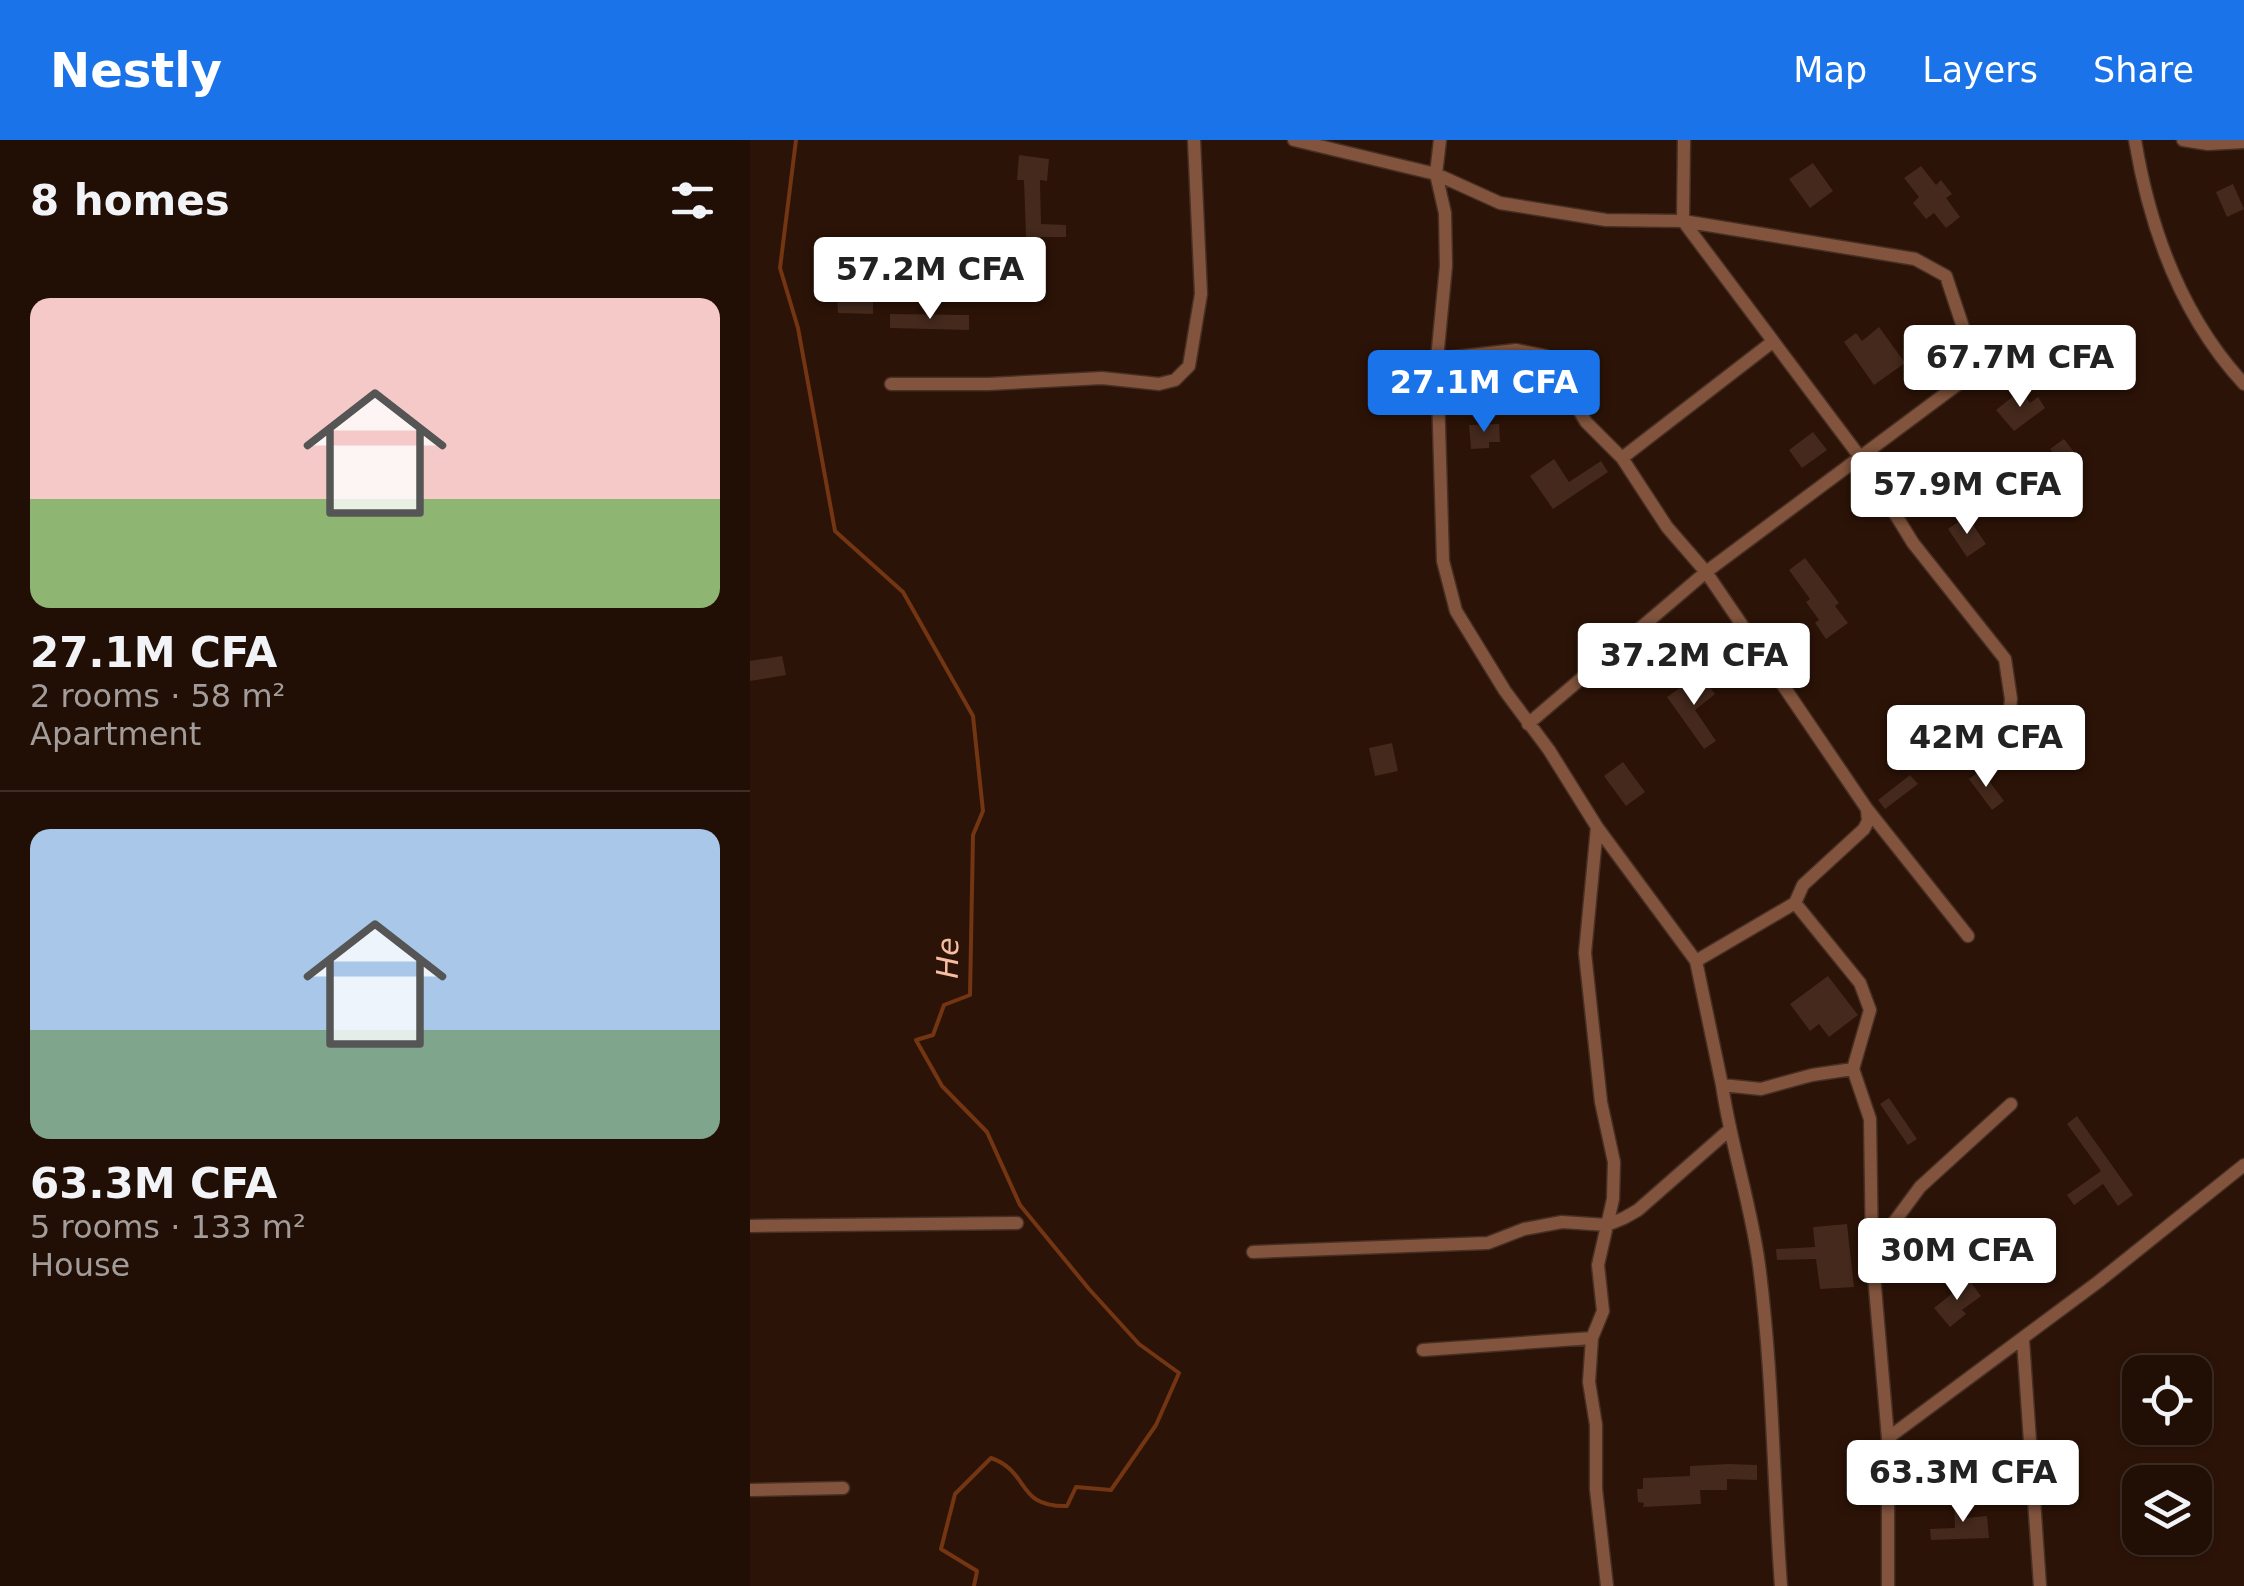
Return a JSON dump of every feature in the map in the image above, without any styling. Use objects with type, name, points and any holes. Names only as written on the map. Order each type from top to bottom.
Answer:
[{"type":"street","points":[[891,384],[1102,378],[1159,384],[1175,380],[1189,366],[1202,294],[1194,140]]},
{"type":"street","points":[[1294,140],[1436,174],[1500,203],[1606,220],[1683,221],[1916,259],[1946,276],[1974,357],[1973,374],[1706,572],[1528,724]]},
{"type":"street","points":[[1440,140],[1436,174],[1444,213],[1446,266],[1436,359],[1443,561],[1456,611],[1597,827],[1696,961],[1728,1131],[1753,1222],[1760,1266],[1774,1408],[1775,1520],[1781,1586]]},
{"type":"street","points":[[1684,140],[1683,221],[1860,458],[1913,543],[2006,659],[2011,698],[2006,739]]},
{"type":"street","points":[[2135,140],[2144,192],[2194,319],[2214,351],[2244,384]]},
{"type":"street","points":[[2183,140],[2208,144],[2244,142]]},
{"type":"street","points":[[1622,458],[1771,343]]},
{"type":"street","points":[[1436,359],[1516,350],[1546,356],[1586,422],[1622,458],[1668,526],[1706,572],[1867,809],[1968,936]]},
{"type":"street","points":[[1696,961],[1796,903],[1803,886],[1864,830],[1867,809]]},
{"type":"street","points":[[1597,827],[1584,952],[1600,1102],[1614,1162],[1613,1199],[1598,1265],[1603,1311],[1592,1338],[1590,1382],[1596,1424],[1596,1489],[1608,1586]]},
{"type":"street","points":[[1796,903],[1860,983],[1870,1010],[1854,1069],[1870,1120],[1872,1252],[1888,1438],[1888,1586]]},
{"type":"street","points":[[1722,1085],[1761,1090],[1812,1075],[1854,1069]]},
{"type":"street","points":[[1872,1252],[1920,1187],[2011,1104]]},
{"type":"street","points":[[1253,1252],[1488,1244],[1524,1228],[1562,1222],[1607,1225],[1638,1210],[1728,1131]]},
{"type":"street","points":[[1888,1438],[2022,1340],[2244,1167]]},
{"type":"street","points":[[750,1226],[1018,1222]]},
{"type":"street","points":[[1422,1350],[1592,1338]]},
{"type":"street","points":[[2022,1340],[2040,1586]]},
{"type":"street","points":[[750,1490],[843,1488]]},
{"type":"building","points":[[1019,155],[1049,159],[1047,181],[1040,180],[1041,224],[1066,225],[1066,237],[1026,237],[1024,180],[1017,180]]},
{"type":"building","points":[[1813,163],[1833,191],[1810,208],[1789,179]]},
{"type":"building","points":[[1921,166],[1936,185],[1941,180],[1952,194],[1946,198],[1960,217],[1946,228],[1934,213],[1926,219],[1913,203],[1919,197],[1904,178]]},
{"type":"building","points":[[2233,184],[2244,209],[2227,217],[2216,192]]},
{"type":"building","points":[[851,261],[853,299],[873,299],[873,314],[838,313],[835,262]]},
{"type":"building","points":[[890,314],[969,315],[969,330],[890,328]]},
{"type":"building","points":[[1879,327],[1905,363],[1874,385],[1844,342],[1856,333],[1862,341]]},
{"type":"building","points":[[2021,390],[2030,403],[2038,397],[2045,408],[2014,431],[1996,410]]},
{"type":"building","points":[[1499,424],[1500,442],[1489,442],[1489,448],[1471,449],[1469,425]]},
{"type":"building","points":[[1813,432],[1827,450],[1802,468],[1789,450]]},
{"type":"building","points":[[2064,439],[2080,460],[2054,479],[2061,488],[2026,515],[1987,470],[2009,452],[2028,477],[2056,456],[2050,449]]},
{"type":"building","points":[[1554,459],[1569,482],[1601,461],[1608,472],[1553,509],[1530,476]]},
{"type":"building","points":[[1967,516],[1986,544],[1967,557],[1948,529]]},
{"type":"building","points":[[1805,558],[1839,603],[1835,606],[1848,623],[1826,639],[1806,602],[1810,599],[1789,570]]},
{"type":"building","points":[[782,656],[786,675],[750,681],[750,661]]},
{"type":"building","points":[[1699,674],[1715,694],[1695,710],[1716,741],[1704,749],[1667,697]]},
{"type":"building","points":[[1392,743],[1398,771],[1375,776],[1369,748]]},
{"type":"building","points":[[1623,762],[1645,792],[1626,806],[1604,776]]},
{"type":"building","points":[[1981,770],[2004,801],[1992,810],[1969,779]]},
{"type":"building","points":[[1910,775],[1918,784],[1885,809],[1878,800]]},
{"type":"building","points":[[1828,976],[1858,1015],[1829,1037],[1819,1024],[1810,1031],[1790,1004]]},
{"type":"building","points":[[1889,1098],[1917,1139],[1908,1145],[1880,1104]]},
{"type":"building","points":[[2077,1116],[2133,1195],[2118,1206],[2103,1184],[2074,1205],[2067,1195],[2101,1171],[2067,1124]]},
{"type":"building","points":[[1847,1224],[1854,1287],[1820,1289],[1816,1259],[1777,1260],[1776,1249],[1815,1247],[1813,1227]]},
{"type":"building","points":[[1969,1280],[1981,1296],[1962,1310],[1966,1314],[1950,1327],[1934,1308]]},
{"type":"building","points":[[1757,1465],[1757,1480],[1727,1479],[1727,1490],[1700,1490],[1701,1504],[1643,1507],[1644,1503],[1638,1502],[1637,1489],[1643,1489],[1643,1478],[1690,1476],[1690,1466]]},
{"type":"building","points":[[1954,1497],[1965,1497],[1966,1518],[1987,1516],[1989,1538],[1931,1540],[1930,1529],[1955,1528]]},
{"type":"waterway","name":"He","points":[[796,140],[780,268],[798,328],[835,531],[903,592],[973,716],[983,811],[973,835],[970,995],[944,1005],[933,1035],[916,1040],[942,1086],[987,1132],[1020,1205],[1139,1344],[1179,1373],[1156,1425],[1111,1490],[1076,1487],[1067,1506],[1050,1505],[1031,1495],[1004,1464],[991,1458],[955,1494],[941,1549],[977,1571],[974,1586]]}]
